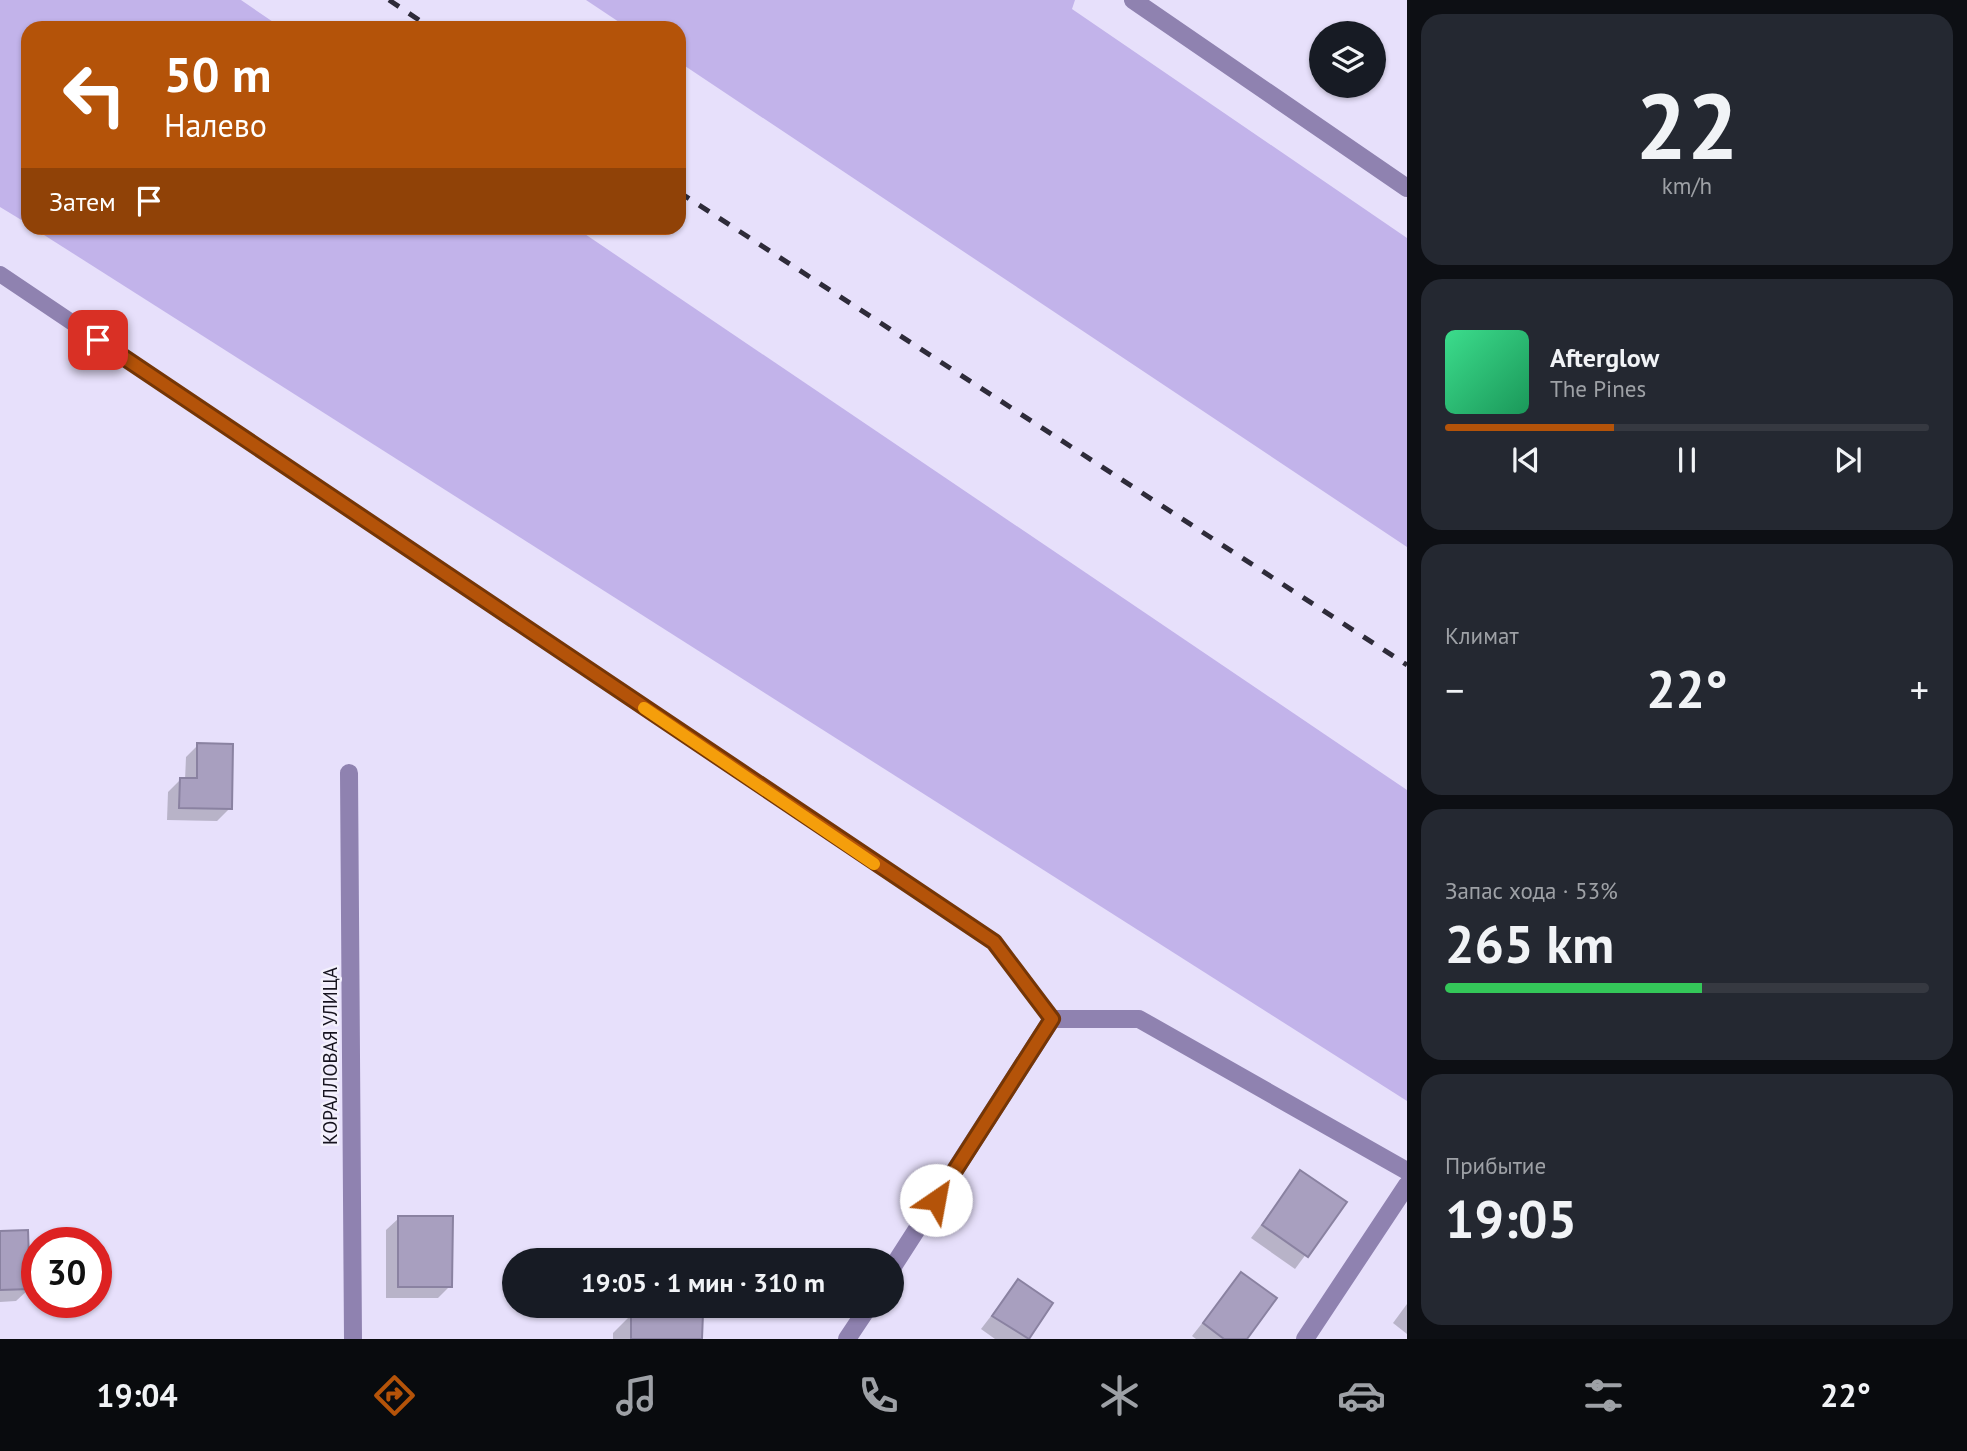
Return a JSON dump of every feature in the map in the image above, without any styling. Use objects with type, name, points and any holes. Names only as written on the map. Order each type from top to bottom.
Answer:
[{"type":"street","points":[[1133,0],[1407,188]]},
{"type":"street","name":"КОРАЛЛОВАЯ УЛИЦА","points":[[349,773],[353,1339]]},
{"type":"street","points":[[904,1249],[1052,1019],[1139,1019],[1407,1171]]},
{"type":"street","points":[[1305,1339],[1407,1185]]},
{"type":"street","points":[[847,1339],[861,1318]]},
{"type":"lane","points":[[2,280],[994,942],[1052,1019]]},
{"type":"shaded area","points":[[0,0],[241,0],[272,21],[21,21],[21,220],[0,207]]},
{"type":"shaded area","points":[[586,0],[1075,0],[1072,9],[1407,238],[1407,547],[686,67],[686,21],[618,21]]},
{"type":"shaded area","points":[[44,235],[586,235],[1407,790],[1407,1101]]},
{"type":"building","points":[[197,743],[233,744],[232,809],[179,808],[180,778],[197,778]]},
{"type":"building","points":[[1300,1170],[1347,1202],[1308,1257],[1262,1225]]},
{"type":"building","points":[[398,1216],[453,1216],[452,1287],[398,1287]]},
{"type":"building","points":[[21,1230],[21,1289],[0,1290],[0,1231]]},
{"type":"building","points":[[1241,1272],[1277,1298],[1247,1339],[1224,1339],[1203,1323]]},
{"type":"building","points":[[1018,1279],[1053,1303],[1029,1339],[992,1316]]},
{"type":"building","points":[[631,1318],[703,1318],[702,1339],[631,1339]]},
{"type":"railway","points":[[389,0],[420,21]]},
{"type":"railway","points":[[686,197],[1407,665]]},
{"type":"slow traffic","points":[[644,708],[874,864]]},
{"type":"route","points":[[98,340],[994,942],[1052,1019],[936,1200]]}]
